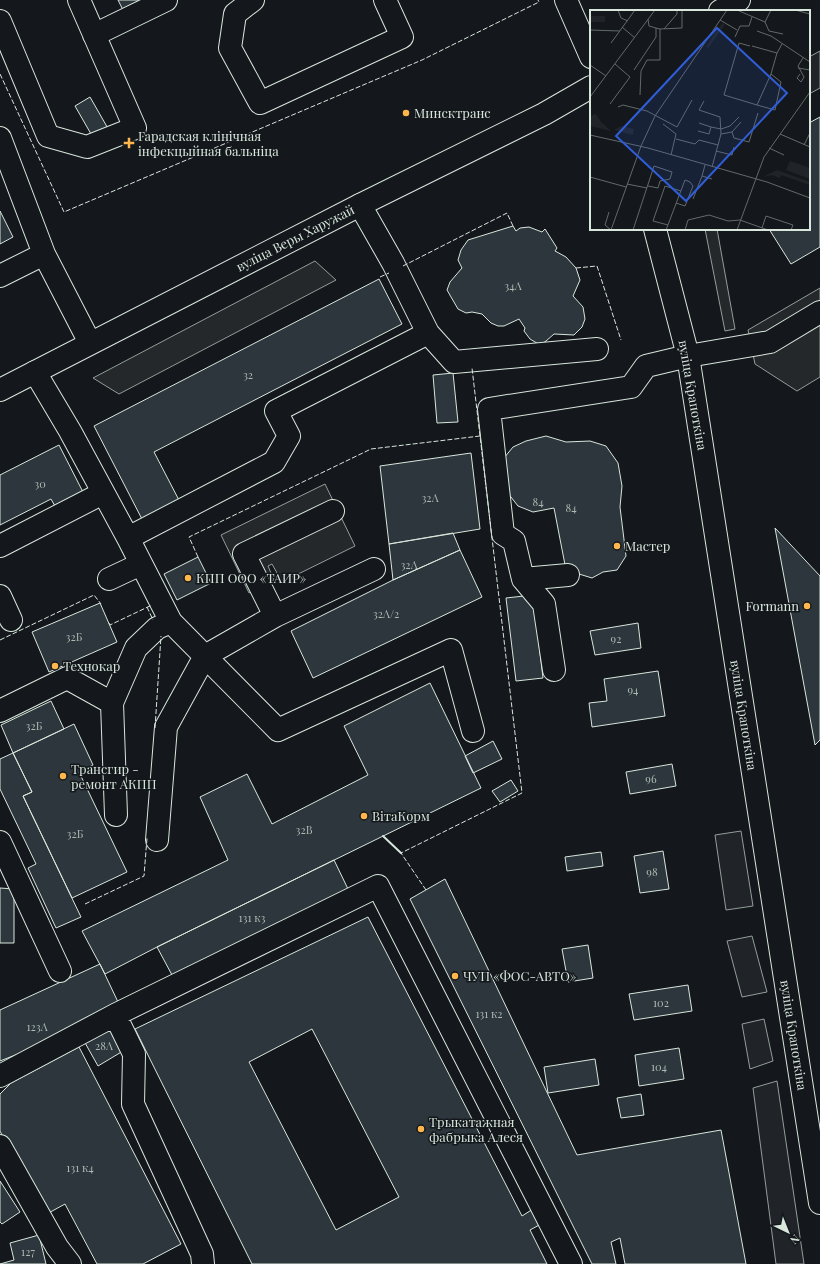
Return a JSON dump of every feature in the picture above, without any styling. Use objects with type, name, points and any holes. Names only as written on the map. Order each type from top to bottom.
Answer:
[{"type":"main road","points":[[0,20],[48,136],[87,147],[135,128],[79,0]]},
{"type":"main road","points":[[94,35],[166,0]]},
{"type":"main road","points":[[253,0],[235,14],[230,48],[260,103],[402,37],[385,0]]},
{"type":"main road","points":[[566,0],[590,55]]},
{"type":"main road","points":[[722,10],[739,0]]},
{"type":"main road","name":"вуліца Веры Харужай","points":[[0,390],[360,205],[544,114],[590,88]]},
{"type":"main road","points":[[0,138],[44,254],[90,343]]},
{"type":"main road","points":[[360,205],[393,263],[428,333],[454,362],[596,350]]},
{"type":"main road","name":"вуліца Крапоткіна","points":[[655,230],[688,356],[820,1203]]},
{"type":"main road","points":[[0,276],[44,254]]},
{"type":"main road","points":[[554,670],[544,604],[523,580],[514,541],[503,534],[490,409],[631,387],[646,366],[688,356],[770,342],[820,312]]},
{"type":"main road","points":[[128,538],[274,462],[289,436],[276,411],[428,333]]},
{"type":"main road","points":[[36,372],[128,538],[171,622],[278,730],[451,650],[473,731]]},
{"type":"main road","points":[[0,546],[103,494]]},
{"type":"main road","points":[[275,616],[244,554],[333,511]]},
{"type":"main road","points":[[109,579],[141,564]]},
{"type":"main road","points":[[157,840],[166,727],[205,656],[275,616],[374,569]]},
{"type":"main road","points":[[523,580],[568,575]]},
{"type":"main road","points":[[0,596],[11,620]]},
{"type":"main road","points":[[116,815],[112,703],[136,648],[157,628],[171,622]]},
{"type":"main road","points":[[0,711],[67,678],[112,703]]},
{"type":"main road","points":[[0,842],[9,879],[60,972]]},
{"type":"main road","points":[[0,1076],[115,1015],[378,886],[571,1264]]},
{"type":"main road","points":[[115,1015],[134,1054],[133,1104],[202,1254],[203,1264]]},
{"type":"main road","points":[[0,1146],[57,1247],[70,1264]]},
{"type":"shaded area","points":[[820,51],[820,88],[810,93],[810,56]]},
{"type":"shaded area","points":[[705,230],[717,230],[735,329],[725,331]]},
{"type":"shaded area","points":[[315,261],[336,280],[119,394],[93,378]]},
{"type":"shaded area","points":[[820,288],[820,377],[797,391],[755,364],[748,330]]},
{"type":"shaded area","points":[[325,484],[355,546],[282,582],[272,564],[268,566],[274,580],[249,593],[221,535]]},
{"type":"shaded area","points":[[741,831],[753,906],[726,910],[715,835]]},
{"type":"shaded area","points":[[752,936],[767,992],[742,997],[727,941]]},
{"type":"shaded area","points":[[764,1019],[773,1061],[750,1069],[742,1024]]},
{"type":"shaded area","points":[[777,1081],[804,1264],[776,1264],[753,1088]]},
{"type":"building","points":[[118,0],[160,0],[126,16]]},
{"type":"building","points":[[90,97],[110,132],[95,141],[75,106]]},
{"type":"building","points":[[820,117],[820,247],[791,264],[770,230],[810,230],[810,122]]},
{"type":"building","points":[[0,211],[13,237],[0,244]]},
{"type":"building","points":[[513,226],[516,231],[520,228],[529,227],[542,232],[545,229],[557,248],[555,251],[566,257],[576,268],[580,280],[573,296],[583,307],[585,319],[582,327],[574,335],[554,334],[540,345],[530,339],[524,331],[525,328],[519,319],[504,326],[498,326],[491,323],[482,314],[472,312],[466,313],[458,309],[447,290],[450,282],[462,268],[458,260],[461,250],[468,240]]},
{"type":"building","points":[[379,279],[402,324],[154,452],[181,504],[144,523],[94,426]]},
{"type":"building","points":[[453,373],[458,422],[437,423],[433,375]]},
{"type":"building","points":[[546,436],[566,442],[590,441],[606,446],[618,463],[622,486],[620,507],[626,556],[617,570],[603,572],[592,578],[566,570],[554,508],[533,512],[518,506],[507,492],[504,458],[513,447],[526,441]]},
{"type":"building","points":[[59,445],[84,494],[56,508],[51,499],[0,525],[0,475]]},
{"type":"building","points":[[471,453],[480,529],[389,544],[380,466]]},
{"type":"building","points":[[775,528],[820,576],[820,740],[815,745]]},
{"type":"building","points":[[453,533],[460,550],[393,580],[389,544]]},
{"type":"building","points":[[460,550],[482,597],[313,678],[291,631],[393,580]]},
{"type":"building","name":"КПП ООО «ТАИР»","points":[[198,557],[211,583],[177,600],[164,574]]},
{"type":"building","points":[[533,595],[543,678],[516,681],[506,598]]},
{"type":"building","points":[[100,603],[117,642],[49,672],[32,632]]},
{"type":"building","points":[[638,623],[641,648],[595,655],[590,631]]},
{"type":"building","points":[[658,671],[665,716],[592,727],[589,703],[607,701],[604,679]]},
{"type":"building","points":[[430,683],[481,788],[105,974],[82,931],[228,860],[200,797],[247,774],[272,824],[368,775],[344,726]]},
{"type":"building","points":[[51,701],[64,729],[13,753],[1,725]]},
{"type":"building","points":[[74,724],[93,765],[79,772],[127,872],[72,898],[23,796],[32,792],[13,753]]},
{"type":"building","points":[[493,741],[502,759],[473,773],[465,756]]},
{"type":"building","points":[[13,753],[32,792],[23,796],[81,917],[56,928],[28,868],[36,864],[0,789],[0,759]]},
{"type":"building","points":[[672,764],[676,786],[630,794],[626,772]]},
{"type":"building","points":[[511,780],[518,791],[500,802],[492,791]]},
{"type":"building","points":[[663,851],[669,889],[640,893],[634,856]]},
{"type":"building","points":[[601,852],[603,866],[567,871],[565,857]]},
{"type":"building","points":[[334,860],[348,889],[172,975],[157,947]]},
{"type":"building","points":[[445,879],[577,1155],[721,1130],[746,1264],[625,1264],[620,1238],[611,1242],[616,1264],[592,1264],[410,899]]},
{"type":"building","points":[[0,888],[14,889],[14,943],[0,943]]},
{"type":"building","name":"Трыкатажная фабрыка Алеся","points":[[368,917],[522,1216],[533,1209],[541,1224],[530,1230],[547,1264],[252,1264],[135,1029]],"holes":[[[312,1029],[399,1197],[336,1230],[249,1062]]]},
{"type":"building","points":[[588,945],[593,978],[568,982],[562,949]]},
{"type":"building","points":[[100,964],[118,1002],[46,1043],[0,1061],[0,1010]]},
{"type":"building","points":[[688,985],[692,1011],[634,1020],[629,994]]},
{"type":"building","points":[[109,1027],[123,1051],[98,1066],[84,1041]]},
{"type":"building","points":[[79,1047],[181,1244],[143,1264],[97,1264],[65,1204],[43,1216],[0,1131],[0,1094],[11,1083]]},
{"type":"building","points":[[679,1048],[684,1079],[639,1086],[635,1055]]},
{"type":"building","points":[[595,1059],[599,1085],[548,1093],[544,1067]]},
{"type":"building","points":[[641,1094],[644,1115],[621,1118],[617,1098]]},
{"type":"building","points":[[0,1181],[20,1212],[2,1224],[0,1222]]},
{"type":"building","points":[[39,1235],[46,1264],[0,1264],[14,1260],[10,1243]]},
{"type":"fence","points":[[0,74],[64,212],[422,60],[539,2],[538,0]]},
{"type":"fence","points":[[403,266],[507,213],[513,226]]},
{"type":"fence","points":[[576,268],[597,266],[621,340]]},
{"type":"fence","points":[[380,277],[389,273]]},
{"type":"fence","points":[[426,890],[401,853],[522,793],[472,368]]},
{"type":"fence","points":[[198,557],[189,537],[371,449],[480,436]]},
{"type":"fence","points":[[0,640],[94,595],[101,604]]},
{"type":"fence","points":[[109,623],[110,625],[152,605]]},
{"type":"fence","points":[[147,607],[153,620]]},
{"type":"fence","points":[[155,728],[161,636]]},
{"type":"fence","points":[[85,904],[144,876],[147,838]]},
{"type":"wall","points":[[383,836],[401,853]]},
{"type":"place","name":"Минсктранс","points":[[406,113]]},
{"type":"place","name":"Гарадская клінічная інфекцыйная бальніца","points":[[129,143]]},
{"type":"place","name":"Мастер","points":[[617,546]]},
{"type":"place","name":"КПП ООО «ТАИР»","points":[[188,578]]},
{"type":"place","name":"Formann","points":[[807,606]]},
{"type":"place","name":"Технокар","points":[[55,666]]},
{"type":"place","name":"Трансгир - ремонт АКПП","points":[[63,776]]},
{"type":"place","name":"ВітаКорм","points":[[364,816]]},
{"type":"place","name":"ЧУП «ФОС-АВТО»","points":[[455,976]]},
{"type":"place","name":"Трыкатажная фабрыка Алеся","points":[[421,1129]]}]
